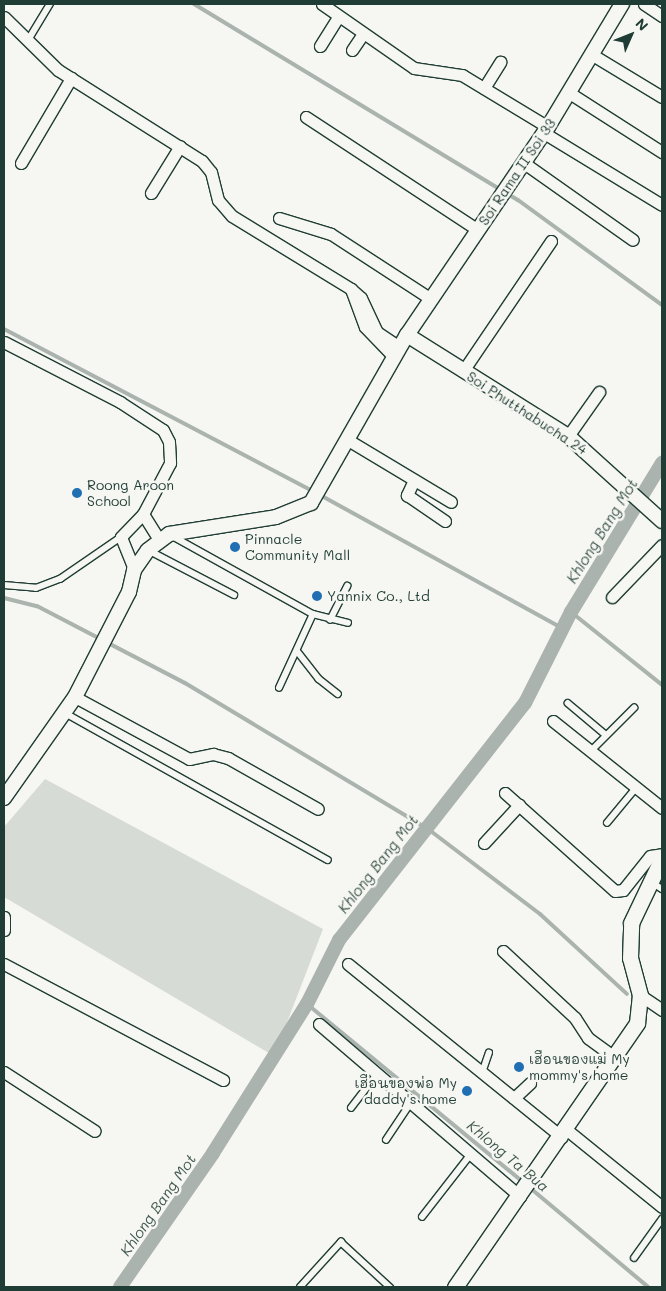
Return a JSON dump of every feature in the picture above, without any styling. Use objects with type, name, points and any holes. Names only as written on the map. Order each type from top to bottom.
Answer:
[{"type":"main road","points":[[455,1287],[616,1058],[637,1023],[640,995],[630,958],[629,938],[631,923],[656,885],[662,858]]},
{"type":"street","points":[[322,4],[362,35],[423,72],[462,75],[484,88],[662,205]]},
{"type":"street","name":"Soi Rama II Soi 33","points":[[164,537],[276,517],[311,503],[324,485],[400,346],[524,164],[622,4]]},
{"type":"street","points":[[644,4],[662,16]]},
{"type":"street","points":[[4,17],[27,42],[71,78],[180,146],[211,172],[218,200],[232,216],[350,289],[361,298],[378,332],[400,346]]},
{"type":"street","points":[[320,46],[338,17]]},
{"type":"street","points":[[352,50],[362,35]]},
{"type":"street","points":[[591,54],[662,97]]},
{"type":"street","points":[[484,88],[500,62]]},
{"type":"street","points":[[21,162],[71,78]]},
{"type":"street","points":[[568,92],[662,152]]},
{"type":"street","points":[[306,117],[478,230]]},
{"type":"street","points":[[151,193],[180,146]]},
{"type":"street","points":[[524,164],[633,240]]},
{"type":"street","points":[[279,218],[331,234],[431,298]]},
{"type":"street","points":[[463,371],[551,241]]},
{"type":"street","points":[[4,342],[120,402],[163,430],[169,442],[170,463],[143,514],[121,537],[134,570]]},
{"type":"street","name":"Soi Phutthabucha 24","points":[[400,346],[463,371],[568,436],[599,462],[662,521]]},
{"type":"street","points":[[568,436],[599,392]]},
{"type":"street","points":[[348,440],[451,502]]},
{"type":"street","points":[[414,480],[407,495],[445,521]]},
{"type":"street","points":[[4,798],[75,697],[128,592],[134,570],[148,550],[164,537],[143,514]]},
{"type":"street","points":[[612,597],[662,545]]},
{"type":"street","points":[[75,697],[189,759],[213,754],[228,758],[318,809]]},
{"type":"street","points":[[553,721],[590,753],[662,808]]},
{"type":"street","points":[[505,793],[615,891],[623,890],[650,856],[662,854]]},
{"type":"street","points":[[484,843],[519,806]]},
{"type":"street","points":[[4,917],[4,930]]},
{"type":"street","points":[[503,951],[575,1018],[588,1038],[616,1058]]},
{"type":"street","points":[[4,964],[223,1080]]},
{"type":"street","points":[[348,964],[514,1098],[662,1207]]},
{"type":"street","points":[[640,995],[662,1010]]},
{"type":"street","points":[[320,1024],[472,1152],[525,1189]]},
{"type":"street","points":[[4,1072],[95,1131]]},
{"type":"street","points":[[514,1098],[530,1083]]},
{"type":"lane","points":[[27,42],[50,4]]},
{"type":"lane","points":[[4,585],[36,588],[60,579],[121,537]]},
{"type":"lane","points":[[164,537],[313,614],[330,620],[348,623]]},
{"type":"lane","points":[[148,550],[234,595]]},
{"type":"lane","points":[[330,620],[347,586]]},
{"type":"lane","points":[[279,688],[298,652],[313,614]]},
{"type":"lane","points":[[298,652],[319,679],[338,694]]},
{"type":"lane","points":[[568,704],[605,734]]},
{"type":"lane","points":[[590,753],[605,734],[634,708]]},
{"type":"lane","points":[[65,713],[328,860]]},
{"type":"lane","points":[[607,823],[636,788]]},
{"type":"lane","points":[[482,1073],[489,1054]]},
{"type":"lane","points":[[351,1108],[378,1073]]},
{"type":"lane","points":[[386,1140],[412,1102]]},
{"type":"lane","points":[[422,1218],[472,1152]]},
{"type":"lane","points":[[634,1258],[662,1219]]},
{"type":"lane","points":[[300,1287],[341,1242],[390,1287]]},
{"type":"shaded area","points":[[45,779],[323,929],[274,1056],[4,897],[4,827]]},
{"type":"waterway","points":[[194,4],[518,200],[662,305]]},
{"type":"waterway","points":[[4,329],[314,492]]},
{"type":"waterway","name":"Khlong Bang Mot","points":[[120,1287],[213,1153],[307,1004],[339,940],[525,703],[571,612],[662,463]]},
{"type":"waterway","points":[[320,495],[562,628]]},
{"type":"waterway","points":[[4,598],[37,606],[185,683],[428,829],[540,914],[627,994]]},
{"type":"waterway","points":[[571,612],[662,685]]},
{"type":"waterway","name":"Khlong Ta Bua","points":[[307,1004],[524,1183]]},
{"type":"waterway","name":"Khlong Ta Bua","points":[[529,1187],[648,1287]]},
{"type":"place","name":"Roong Aroon School","points":[[77,493]]},
{"type":"place","name":"Pinnacle Community Mall","points":[[235,547]]},
{"type":"place","name":"Yannix Co., Ltd","points":[[317,596]]},
{"type":"place","name":"เฮือนของแม่ My mommy's home","points":[[519,1067]]},
{"type":"place","name":"เฮือนของพ่อ My daddy's home","points":[[467,1091]]}]
